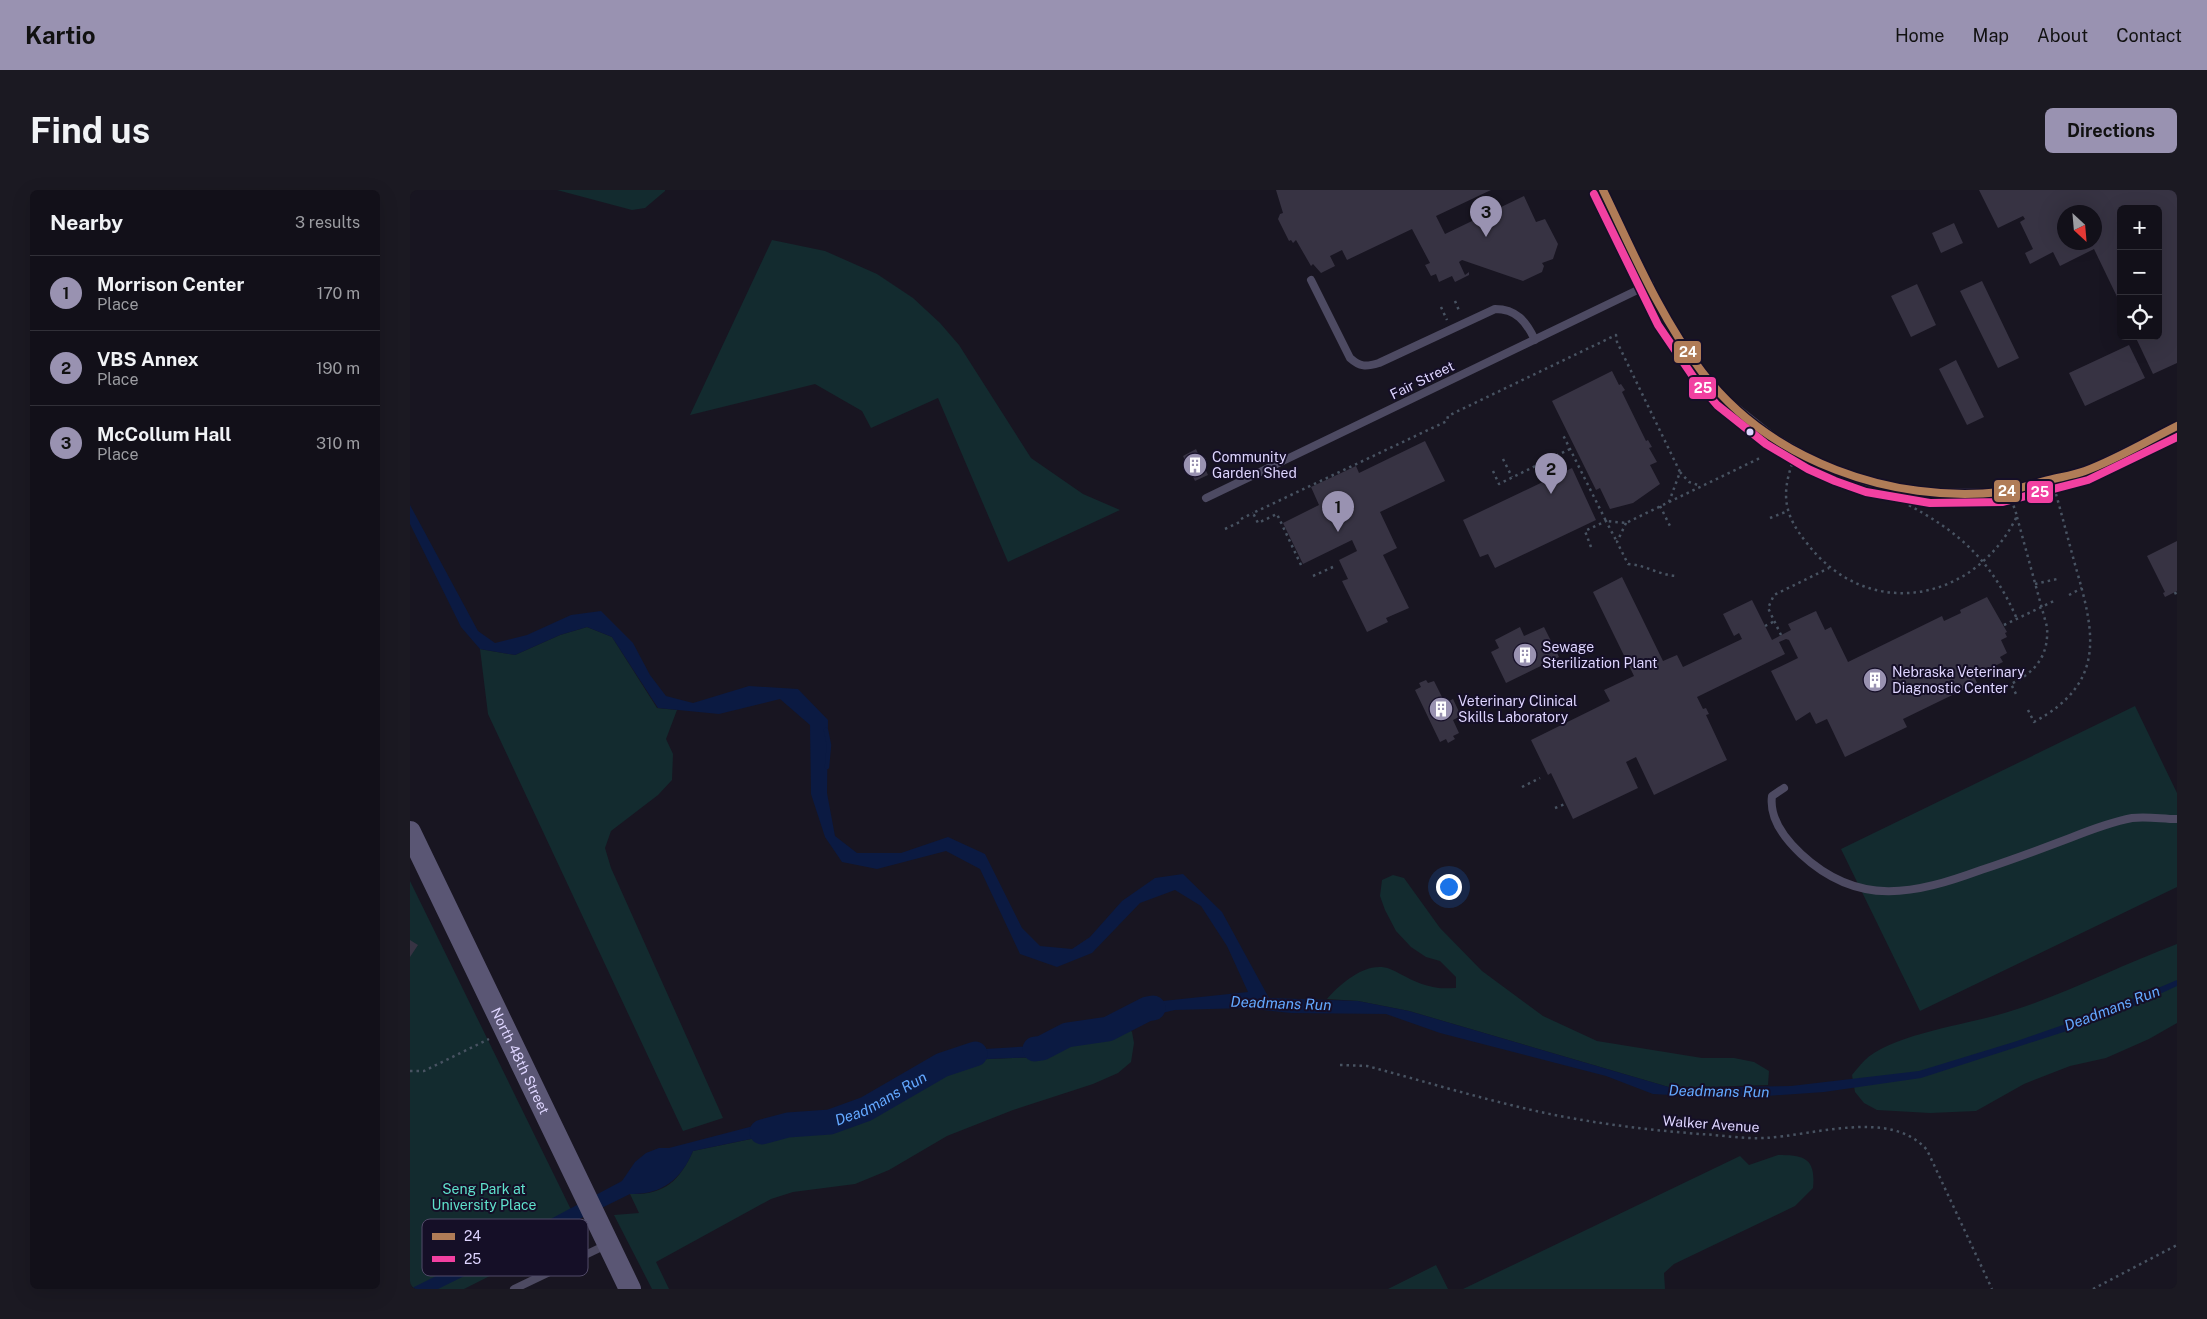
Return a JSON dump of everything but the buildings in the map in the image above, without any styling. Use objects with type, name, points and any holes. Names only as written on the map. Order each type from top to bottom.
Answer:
[{"type":"main road","name":"North 48th Street","points":[[410,832],[630,1289]]},
{"type":"lane","points":[[1603,190],[1681,344],[1724,398],[1754,424],[1788,448],[1813,460],[1868,482],[1931,493],[2002,492],[2085,471],[2177,426]]},
{"type":"lane","points":[[1311,280],[1350,358],[1360,365],[1367,366],[1379,363],[1495,308],[1512,311],[1528,325],[1535,340]]},
{"type":"lane","name":"Fair Street","points":[[1206,498],[1650,284]]},
{"type":"lane","points":[[1784,788],[1772,796],[1772,811],[1778,825],[1795,848],[1808,860],[1838,879],[1857,886],[1891,893],[1940,885],[2114,822],[2154,817],[2177,819]]},
{"type":"lane","points":[[588,1254],[608,1244]]},
{"type":"lane","points":[[514,1289],[541,1276]]},
{"type":"path","points":[[1454,301],[1464,322]]},
{"type":"path","points":[[1441,307],[1451,328]]},
{"type":"path","points":[[1225,529],[1253,513],[1446,421],[1448,416],[1456,412],[1616,335],[1617,342],[1680,472],[1689,482],[1702,486]]},
{"type":"path","points":[[1562,434],[1628,564],[1651,568],[1666,576],[1676,576]]},
{"type":"path","points":[[1493,471],[1500,484],[1570,449]]},
{"type":"path","points":[[1591,547],[1585,531],[1606,521],[1626,523],[1762,457]]},
{"type":"path","points":[[1503,459],[1512,477]]},
{"type":"path","points":[[1792,464],[1784,491],[1788,511],[1803,539],[1829,568],[1842,578],[1862,587],[1902,595],[1947,584],[1984,561],[2004,541],[2017,516]]},
{"type":"path","points":[[1669,502],[1680,472]]},
{"type":"path","points":[[2028,710],[2034,722],[2047,715],[2065,700],[2084,671],[2091,638],[2089,612],[2056,494]]},
{"type":"path","points":[[1903,502],[1948,527],[1984,561],[1998,580],[2017,619]]},
{"type":"path","points":[[2013,504],[2047,627],[2046,649],[2041,659],[2030,674],[2011,684],[2017,696]]},
{"type":"path","points":[[1660,506],[1670,526]]},
{"type":"path","points":[[1770,518],[1788,511]]},
{"type":"path","points":[[1253,513],[1258,523],[1277,514],[1301,565]]},
{"type":"path","points":[[1617,542],[1626,523]]},
{"type":"path","points":[[1313,576],[1333,567]]},
{"type":"path","points":[[1782,635],[1768,608],[1774,595],[1829,568]]},
{"type":"path","points":[[2035,584],[2057,579]]},
{"type":"path","points":[[2069,594],[2082,588]]},
{"type":"path","points":[[2174,592],[2177,597]]},
{"type":"path","points":[[2004,625],[2054,601]]},
{"type":"path","points":[[1765,626],[1775,621]]},
{"type":"path","points":[[1522,787],[1540,778]]},
{"type":"path","points":[[1555,808],[1565,804]]},
{"type":"path","points":[[410,1071],[424,1070],[489,1040]]},
{"type":"path","name":"Walker Avenue","points":[[1340,1065],[1367,1066],[1549,1114],[1657,1131],[1764,1138],[1833,1129],[1867,1128],[1898,1131],[1918,1140],[1927,1150],[1992,1289]]},
{"type":"path","points":[[2093,1289],[2177,1246]]},
{"type":"green space","points":[[557,190],[665,191],[645,208],[632,210]]},
{"type":"green space","points":[[772,240],[825,251],[877,274],[913,298],[940,323],[959,345],[1031,458],[1083,494],[1120,510],[1008,562],[938,398],[871,428],[862,411],[815,384],[690,415]]},
{"type":"green space","points":[[587,627],[612,637],[657,708],[677,710],[666,739],[673,754],[672,780],[658,795],[611,831],[605,848],[611,868],[723,1118],[683,1131],[488,714],[480,649],[515,655],[560,635]]},
{"type":"green space","points":[[2135,706],[2177,793],[2177,887],[1920,1011],[1841,849]]},
{"type":"green space","points":[[1393,875],[1404,878],[1440,928],[1482,971],[1543,1016],[1597,1041],[1702,1058],[1734,1058],[1754,1062],[1769,1071],[1768,1085],[1672,1088],[1409,1011],[1358,1001],[1327,999],[1355,975],[1372,968],[1381,967],[1390,969],[1427,986],[1456,988],[1456,977],[1440,961],[1426,957],[1411,947],[1396,931],[1380,896],[1382,880]]},
{"type":"green space","name":"Seng Park at University Place","points":[[410,881],[576,1219],[422,1219],[422,1276],[490,1276],[464,1289],[410,1289]]},
{"type":"green space","points":[[2177,944],[2177,1023],[2149,1039],[2106,1058],[2070,1066],[2024,1084],[1976,1111],[1930,1113],[1877,1110],[1864,1103],[1855,1092],[1852,1075],[1864,1061],[1877,1051],[1893,1043],[1934,1030],[1995,1016],[2032,1004]]},
{"type":"green space","points":[[1123,1021],[1132,1032],[1134,1043],[1131,1062],[1118,1073],[1093,1084],[1013,1110],[947,1136],[889,1170],[855,1184],[793,1192],[771,1199],[656,1262],[669,1289],[652,1289],[614,1215],[639,1213],[630,1194],[652,1192],[669,1184],[682,1171],[693,1151],[784,1132],[802,1120],[843,1126],[965,1060],[1037,1057]]},
{"type":"green space","points":[[1778,1155],[1795,1156],[1806,1160],[1812,1170],[1813,1188],[1795,1206],[1674,1264],[1664,1273],[1665,1289],[1463,1289],[1740,1156],[1749,1165]]},
{"type":"green space","points":[[1436,1265],[1448,1289],[1388,1289]]},
{"type":"water","points":[[410,505],[478,631],[495,643],[527,635],[571,615],[601,611],[633,643],[650,675],[666,696],[693,703],[749,686],[798,689],[828,720],[827,793],[835,836],[857,853],[901,853],[948,837],[985,854],[1022,928],[1040,946],[1072,949],[1090,937],[1122,901],[1155,878],[1183,874],[1222,912],[1269,998],[1358,1001],[1409,1011],[1672,1088],[1791,1086],[1919,1071],[2017,1041],[2106,1010],[2177,980],[2177,986],[2110,1017],[1921,1078],[1824,1092],[1766,1096],[1705,1097],[1653,1094],[1606,1076],[1440,1033],[1386,1014],[1291,1013],[1245,1008],[1175,1010],[1122,1022],[1037,1057],[965,1060],[843,1126],[802,1120],[784,1132],[693,1151],[682,1170],[669,1184],[651,1192],[630,1194],[579,1219],[551,1219],[622,1181],[635,1162],[646,1153],[659,1148],[669,1148],[811,1111],[838,1116],[910,1083],[968,1050],[1034,1046],[1111,1020],[1153,1002],[1248,992],[1227,946],[1201,906],[1175,890],[1140,903],[1092,953],[1057,967],[1020,954],[980,869],[946,851],[877,869],[842,862],[825,837],[811,794],[810,725],[780,699],[719,714],[658,708],[612,637],[587,627],[560,635],[515,655],[480,649],[461,627],[410,524]]},
{"type":"water","points":[[436,1276],[464,1276],[438,1289],[410,1289]]},
{"type":"waterway","points":[[826,730],[829,745],[827,767]]},
{"type":"waterway","name":"Deadmans Run","points":[[1035,1049],[1042,1048],[1067,1035],[1108,1029],[1147,1009],[1153,1008]]},
{"type":"waterway","name":"Deadmans Run","points":[[762,1132],[788,1125],[830,1122],[866,1109],[942,1065],[975,1054]]},
{"type":"transit line","name":"24","points":[[1603,190],[1660,307],[1702,372],[1730,403],[1762,430],[1798,452],[1836,470],[1876,483],[1918,491],[1960,494],[2001,492],[2085,471],[2177,426]]},
{"type":"transit line","name":"25","points":[[1594,194],[1658,325],[1694,378],[1717,405],[1766,444],[1808,469],[1835,481],[1866,492],[1930,503],[2003,502],[2088,480],[2177,437]]},
{"type":"place","name":"McCollum Hall","points":[[1486,237]]},
{"type":"place","name":"Community Garden Shed","points":[[1195,465]]},
{"type":"place","name":"VBS Annex","points":[[1551,494]]},
{"type":"place","name":"Morrison Center","points":[[1338,532]]},
{"type":"place","name":"Sewage Sterilization Plant","points":[[1525,655]]},
{"type":"place","name":"Nebraska Veterinary Diagnostic Center","points":[[1875,680]]},
{"type":"place","name":"Veterinary Clinical Skills Laboratory","points":[[1441,709]]}]
